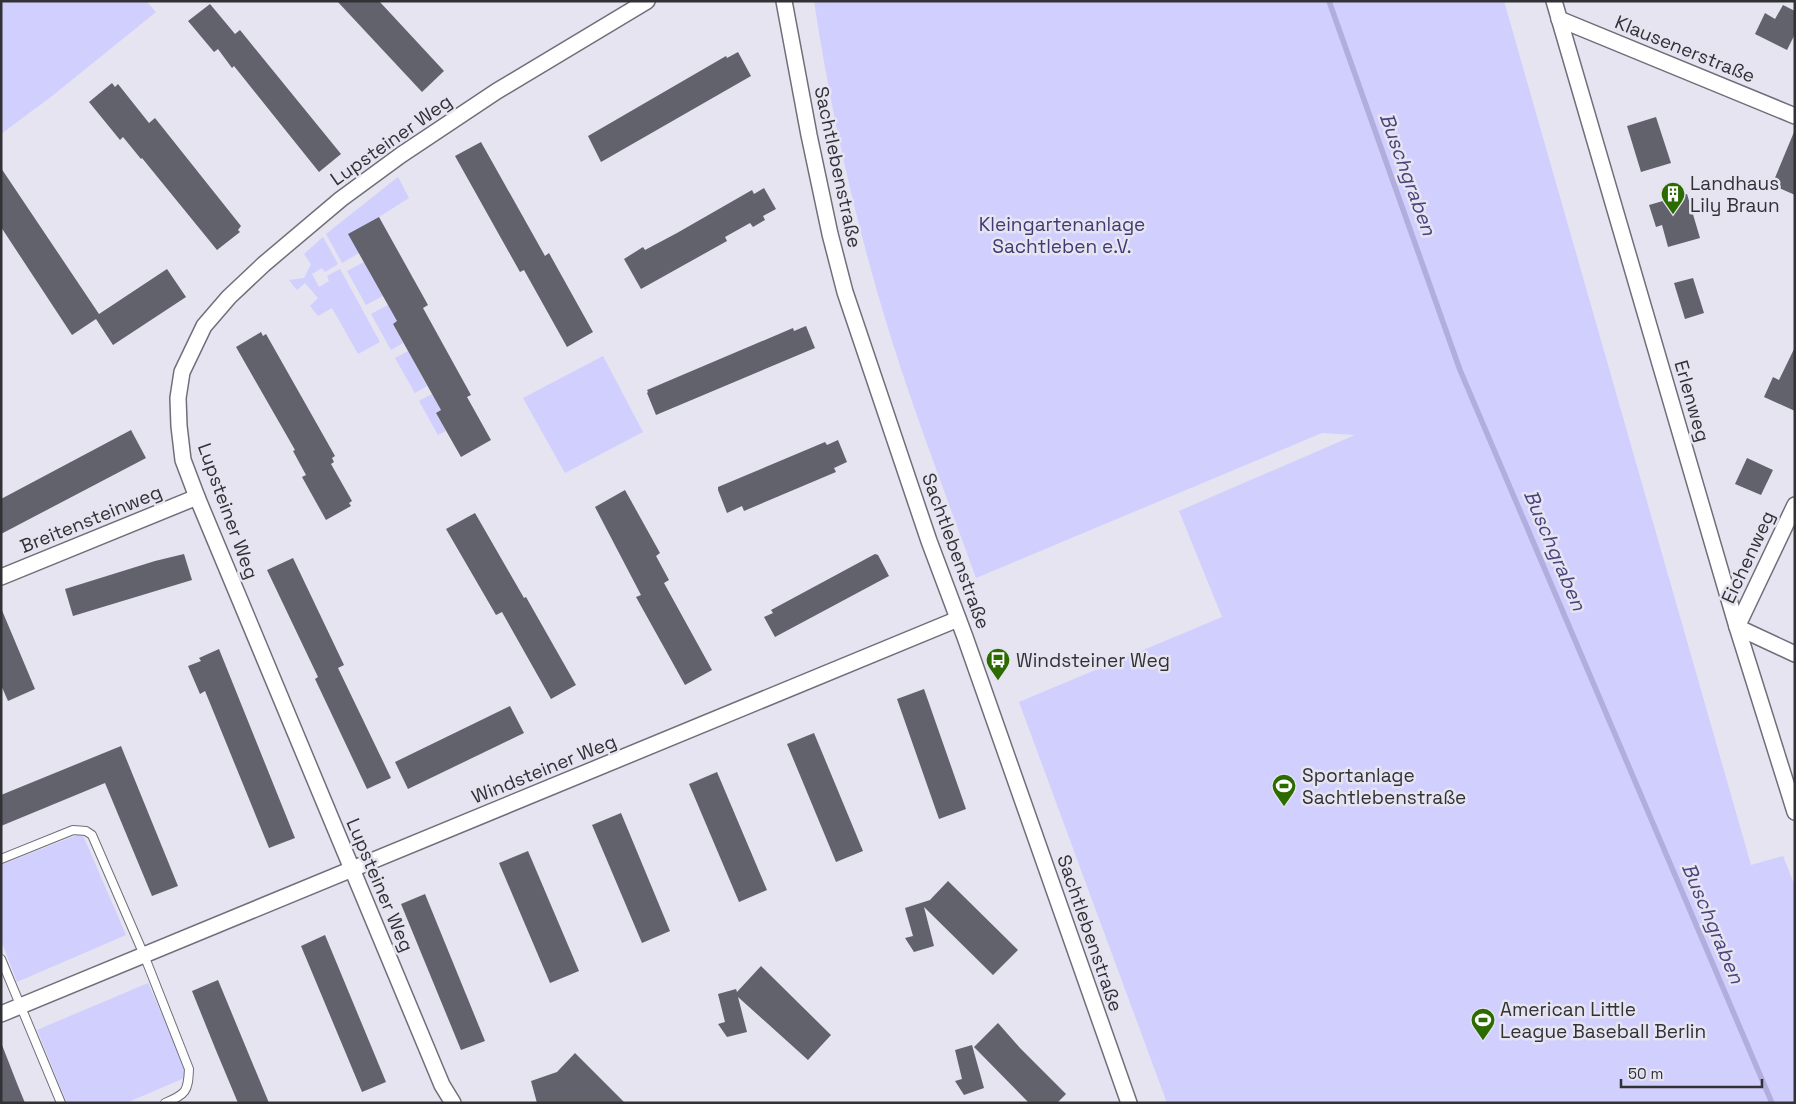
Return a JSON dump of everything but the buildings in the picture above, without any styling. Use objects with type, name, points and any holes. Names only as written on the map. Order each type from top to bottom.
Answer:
[{"type":"street","name":"Lupsteiner Weg","points":[[453,1103],[442,1085],[197,498],[183,460],[179,426],[178,398],[180,381],[189,353],[204,326],[223,304],[264,264],[341,199],[401,154],[497,92],[647,1]]},
{"type":"street","name":"Sachtlebenstraße","points":[[784,1],[830,234],[846,292],[926,531],[1129,1103]]},
{"type":"street","name":"Erlenweg","points":[[1554,1],[1737,627],[1795,812]]},
{"type":"street","name":"Klausenerstraße","points":[[1559,19],[1795,116]]},
{"type":"street","name":"Breitensteinweg","points":[[1,578],[197,498]]},
{"type":"street","name":"Eichenweg","points":[[1737,627],[1795,505]]},
{"type":"street","name":"Windsteiner Weg","points":[[1,1014],[958,619]]},
{"type":"street","points":[[1737,627],[1795,654]]},
{"type":"lane","points":[[1,860],[73,830],[86,831],[92,835],[144,955],[189,1069],[188,1086],[179,1097],[165,1103]]},
{"type":"lane","points":[[1,959],[60,1103]]},
{"type":"green space","points":[[1,1],[146,1],[156,12],[52,96],[1,134]]},
{"type":"green space","name":"Kleingartenanlage Sachtleben e.V.","points":[[814,1],[1504,1],[1751,865],[1783,856],[1795,886],[1795,1103],[1167,1103],[1019,702],[1222,617],[1179,511],[1355,435],[1322,433],[976,578],[911,398],[874,281],[840,142]]},
{"type":"green space","points":[[398,177],[409,198],[379,217],[359,253],[342,263],[326,234]]},
{"type":"green space","points":[[323,237],[338,264],[325,272],[322,268],[312,274],[319,287],[329,281],[327,276],[340,269],[380,342],[358,354],[332,308],[318,316],[310,306],[318,298],[305,283],[297,290],[289,280],[304,278],[311,264],[304,254]]},
{"type":"green space","points":[[364,262],[383,296],[366,305],[347,271]]},
{"type":"green space","points":[[388,305],[397,321],[393,324],[403,343],[391,350],[371,314]]},
{"type":"green space","points":[[408,351],[427,386],[415,393],[395,358]]},
{"type":"green space","points":[[603,356],[643,432],[565,473],[523,398]]},
{"type":"green space","points":[[432,394],[441,410],[436,413],[446,431],[438,435],[419,401]]},
{"type":"green space","points":[[82,833],[126,935],[17,982],[1,940],[1,865]]},
{"type":"green space","points":[[148,983],[189,1076],[126,1103],[67,1103],[37,1030]]},
{"type":"waterway","name":"Buschgraben","points":[[1329,1],[1460,370],[1772,1103]]},
{"type":"place","name":"Landhaus Lily Braun","points":[[1673,215]]},
{"type":"place","name":"Windsteiner Weg","points":[[998,681]]},
{"type":"place","name":"Sportanlage Sachtlebenstraße","points":[[1284,807]]},
{"type":"place","name":"American Little League Baseball Berlin","points":[[1483,1041]]}]
